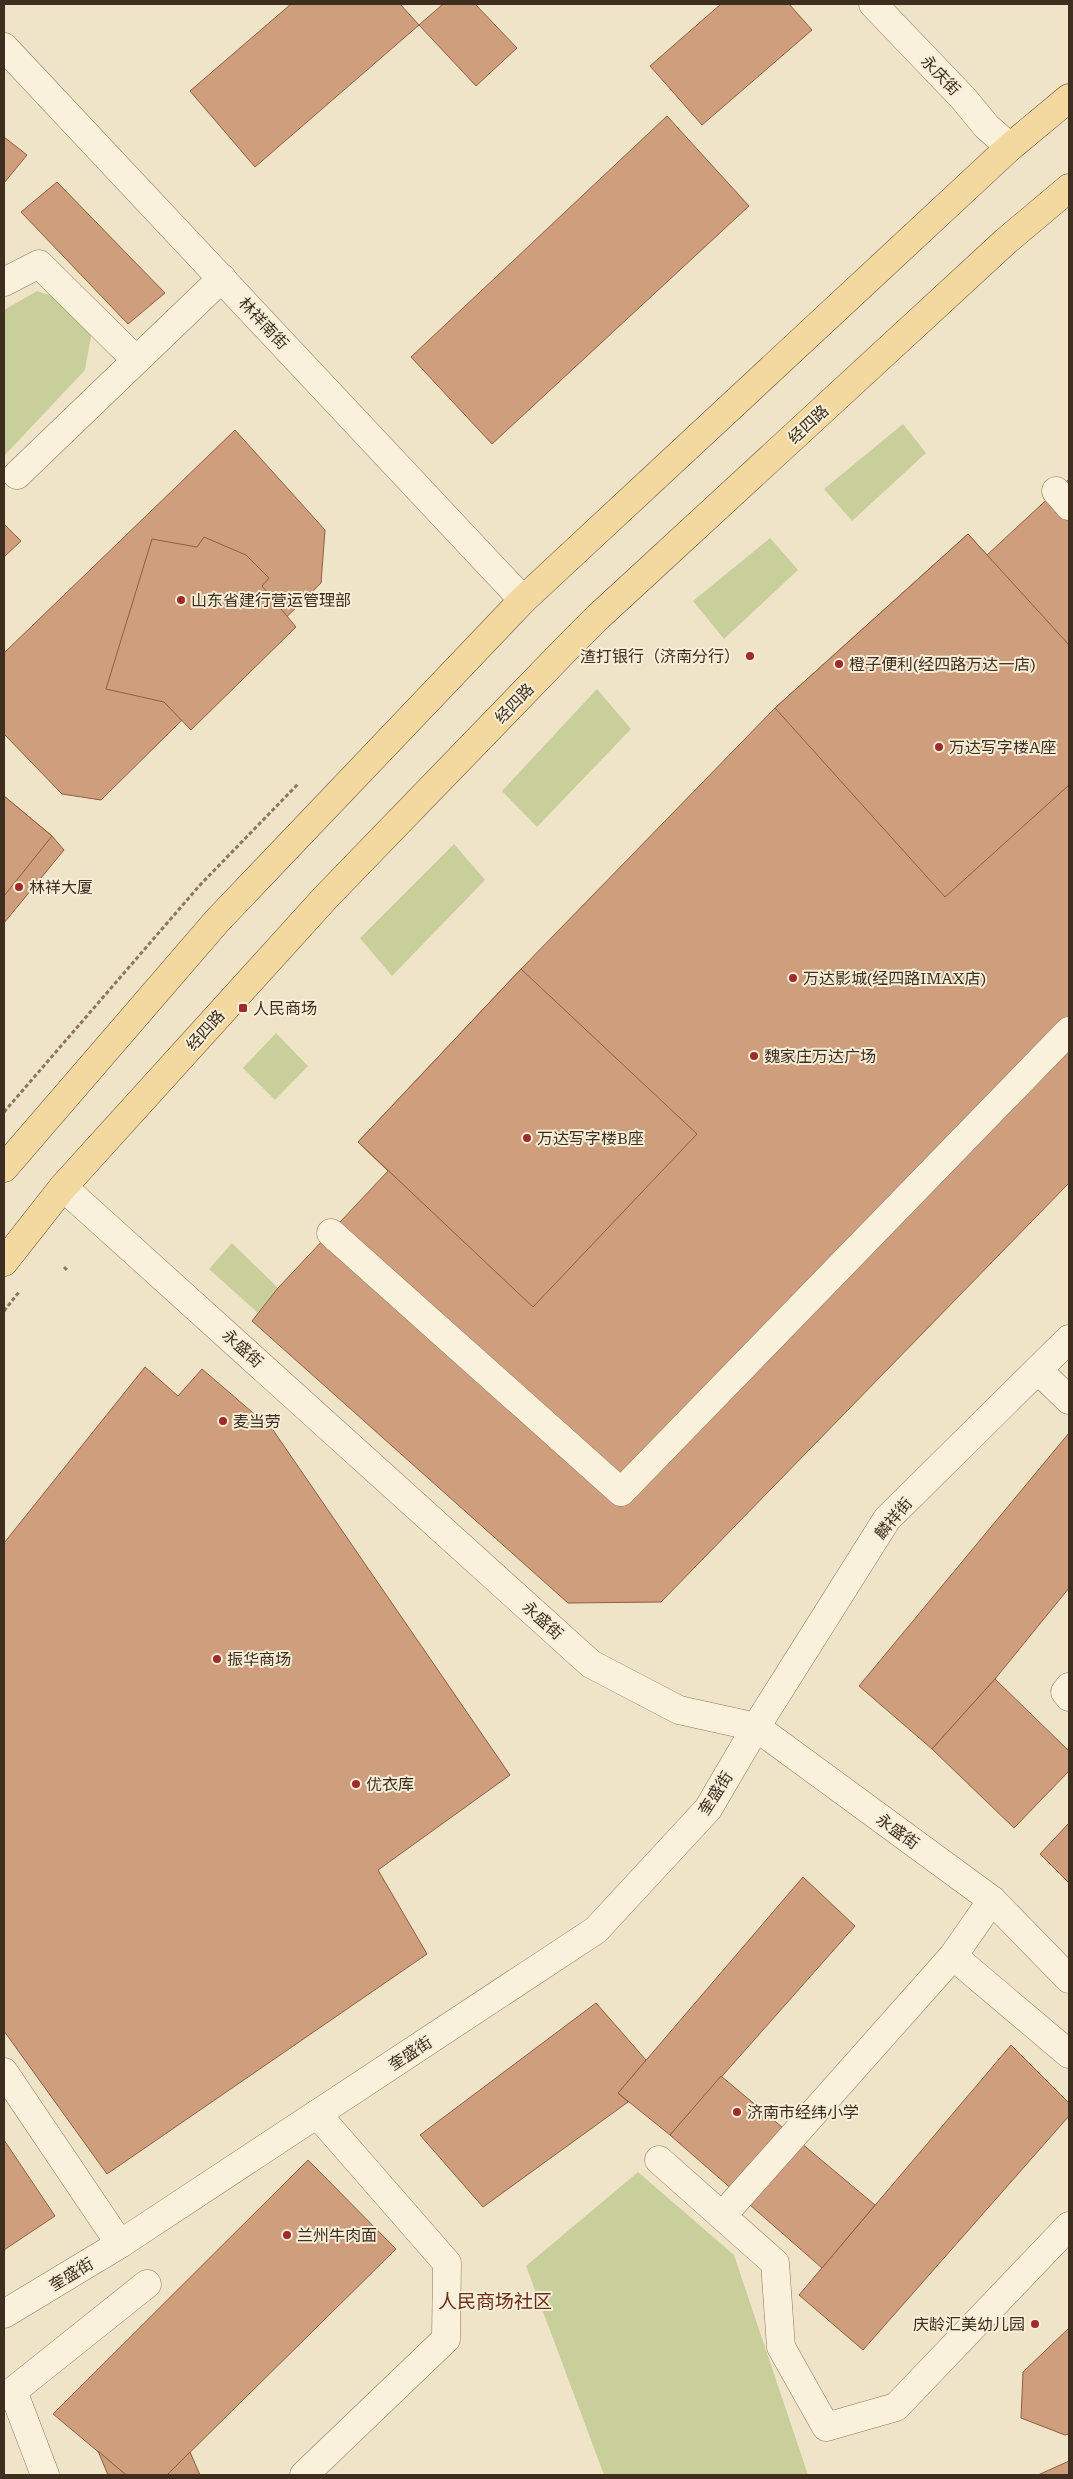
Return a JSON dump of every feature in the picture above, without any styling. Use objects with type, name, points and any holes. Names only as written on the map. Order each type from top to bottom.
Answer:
[{"type":"main road","points":[[4,1168],[217,920],[523,600],[1010,147],[1069,98]]},
{"type":"main road","name":"经四路","points":[[4,1262],[63,1187],[325,898],[598,617],[1006,241],[1068,191]]},
{"type":"street","name":"永庆街","points":[[873,4],[963,98],[988,127],[1010,147]]},
{"type":"street","name":"林祥南街","points":[[4,47],[523,600]]},
{"type":"street","points":[[4,282],[39,264],[136,360]]},
{"type":"street","points":[[17,475],[222,278]]},
{"type":"street","points":[[331,1233],[621,1492],[1069,1031]]},
{"type":"street","name":"永盛街","points":[[63,1187],[87,1210],[107,1224],[591,1664],[679,1710],[756,1727],[992,1900],[1069,1979]]},
{"type":"street","name":"麟祥街","points":[[756,1727],[887,1519],[1069,1339]]},
{"type":"street","points":[[1038,1370],[1069,1400]]},
{"type":"street","points":[[1069,1687],[1065,1692],[1069,1697]]},
{"type":"street","name":"奎盛街","points":[[4,2314],[120,2244],[596,1930],[708,1809],[756,1727]]},
{"type":"street","points":[[722,2216],[953,1956],[992,1900]]},
{"type":"street","points":[[953,1956],[1069,2054]]},
{"type":"street","points":[[4,2072],[120,2244]]},
{"type":"street","points":[[304,2475],[446,2339],[447,2263],[317,2114]]},
{"type":"street","points":[[659,2160],[775,2263],[780,2346],[826,2428],[896,2407],[1069,2226]]},
{"type":"street","points":[[45,2475],[13,2391],[147,2284]]},
{"type":"path","points":[[64,1266],[68,1270]]},
{"type":"path","points":[[4,1311],[22,1290]]},
{"type":"green space","points":[[37,291],[68,301],[92,331],[85,370],[4,456],[4,310]]},
{"type":"green space","points":[[903,424],[926,453],[852,521],[824,489]]},
{"type":"green space","points":[[770,538],[798,570],[724,639],[693,601]]},
{"type":"green space","points":[[597,689],[631,729],[537,827],[502,791]]},
{"type":"green space","points":[[454,844],[485,880],[392,976],[360,938]]},
{"type":"green space","points":[[276,1033],[308,1066],[275,1100],[243,1068]]},
{"type":"green space","points":[[232,1243],[278,1288],[258,1313],[209,1269]]},
{"type":"green space","points":[[638,2172],[734,2255],[808,2475],[604,2475],[526,2266]]},
{"type":"building","points":[[291,4],[400,4],[419,25],[255,167],[190,91]]},
{"type":"building","points":[[443,4],[475,4],[517,48],[476,86],[419,25]]},
{"type":"building","points":[[721,4],[789,4],[812,30],[702,125],[650,66]]},
{"type":"building","points":[[667,116],[749,206],[492,444],[411,357]]},
{"type":"building","points":[[4,137],[27,155],[4,183]]},
{"type":"building","points":[[57,182],[165,293],[128,324],[21,212]]},
{"type":"building","name":"山东省建行营运管理部","points":[[235,430],[325,530],[321,583],[101,800],[62,794],[4,734],[4,653]]},
{"type":"building","name":"魏家庄万达广场","points":[[1069,479],[1069,1183],[661,1602],[568,1603],[252,1321],[278,1288],[388,1171],[358,1142],[521,969],[775,708],[968,534],[987,555]]},
{"type":"building","points":[[4,524],[21,541],[4,557]]},
{"type":"building","name":"万达写字楼A座","points":[[968,534],[1069,645],[1069,785],[945,897],[775,708]]},
{"type":"building","points":[[204,537],[246,555],[269,578],[262,586],[296,627],[191,730],[164,702],[106,689],[152,539],[197,547]]},
{"type":"building","name":"林祥大厦","points":[[4,796],[52,836],[64,850],[4,923]]},
{"type":"building","name":"林祥大厦","points":[[4,796],[52,836],[4,896]]},
{"type":"building","name":"万达写字楼B座","points":[[521,969],[697,1134],[533,1307],[358,1142]]},
{"type":"building","name":"振华商场","points":[[145,1367],[178,1396],[202,1369],[273,1430],[510,1775],[378,1870],[427,1954],[107,2174],[4,2031],[4,1543]]},
{"type":"building","points":[[1069,1433],[1069,1588],[995,1679],[932,1749],[859,1686]]},
{"type":"building","points":[[995,1679],[1069,1751],[1069,1771],[1014,1828],[932,1749]]},
{"type":"building","points":[[1069,1823],[1069,1883],[1040,1854]]},
{"type":"building","points":[[803,1877],[855,1926],[670,2135],[618,2093]]},
{"type":"building","points":[[596,2003],[646,2060],[618,2093],[628,2102],[483,2207],[420,2135]]},
{"type":"building","points":[[1011,2045],[1069,2103],[1069,2116],[863,2350],[799,2295]]},
{"type":"building","points":[[721,2076],[875,2205],[822,2268],[670,2135]]},
{"type":"building","points":[[4,2140],[55,2216],[4,2250]]},
{"type":"building","points":[[308,2160],[396,2249],[167,2475],[126,2475],[53,2414]]},
{"type":"building","points":[[1069,2328],[1069,2434],[1065,2435],[1021,2418],[1023,2372]]},
{"type":"building","points":[[98,2451],[126,2475],[108,2475]]},
{"type":"building","points":[[190,2452],[200,2475],[167,2475]]},
{"type":"building","points":[[1069,2461],[1069,2475],[1038,2475]]},
{"type":"place","name":"山东省建行营运管理部","points":[[181,600]]},
{"type":"place","name":"渣打银行（济南分行）","points":[[750,656]]},
{"type":"place","name":"橙子便利(经四路万达一店)","points":[[839,664]]},
{"type":"place","name":"万达写字楼A座","points":[[939,747]]},
{"type":"place","name":"林祥大厦","points":[[19,887]]},
{"type":"place","name":"万达影城(经四路IMAX店)","points":[[793,978]]},
{"type":"place","name":"人民商场","points":[[243,1008]]},
{"type":"place","name":"魏家庄万达广场","points":[[754,1056]]},
{"type":"place","name":"万达写字楼B座","points":[[527,1138]]},
{"type":"place","name":"麦当劳","points":[[223,1421]]},
{"type":"place","name":"振华商场","points":[[217,1659]]},
{"type":"place","name":"优衣库","points":[[356,1784]]},
{"type":"place","name":"济南市经纬小学","points":[[737,2112]]},
{"type":"place","name":"兰州牛肉面","points":[[287,2235]]},
{"type":"place","name":"庆龄汇美幼儿园","points":[[1035,2324]]},
{"type":"district","name":"人民商场社区","points":[[495,2301]]}]
